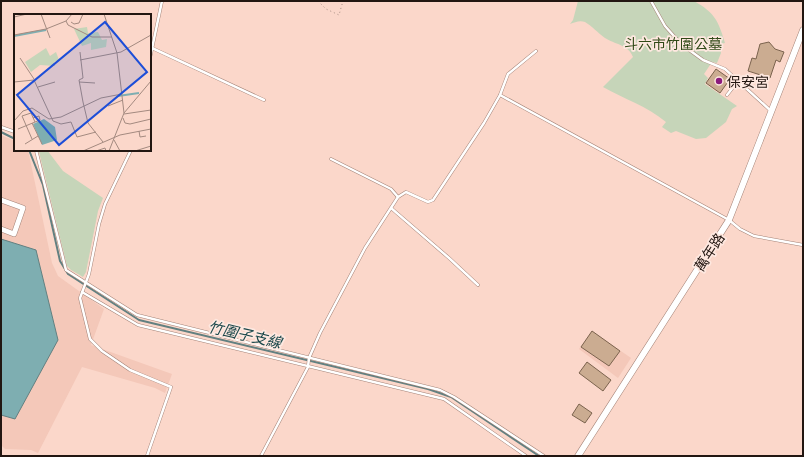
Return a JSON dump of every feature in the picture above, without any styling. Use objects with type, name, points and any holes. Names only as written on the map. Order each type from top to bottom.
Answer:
[{"type":"street","name":"萬年路","points":[[578,456],[729,220],[803,30]]},
{"type":"street","points":[[1,200],[23,208],[14,234],[1,229]]},
{"type":"lane","points":[[151,53],[162,1]]},
{"type":"lane","points":[[652,1],[665,26],[681,44],[703,60],[725,69],[772,112]]},
{"type":"lane","points":[[152,48],[264,100]]},
{"type":"lane","points":[[261,456],[308,367],[309,358],[320,333],[365,248],[398,197],[406,192],[428,202],[433,200],[484,123],[500,95],[508,74],[536,51]]},
{"type":"lane","points":[[727,95],[738,81]]},
{"type":"lane","points":[[500,95],[729,220],[740,229],[754,236],[803,245]]},
{"type":"lane","points":[[1,127],[14,132]]},
{"type":"lane","points":[[36,151],[66,270],[86,281],[137,315],[440,390],[454,397],[544,456]]},
{"type":"lane","points":[[131,151],[105,204],[86,281],[80,298],[90,339],[102,351],[130,370],[171,387],[148,456]]},
{"type":"lane","points":[[331,159],[391,189],[398,197]]},
{"type":"lane","points":[[391,208],[478,285]]},
{"type":"lane","points":[[82,292],[138,325],[444,399],[526,456]]},
{"type":"path","points":[[318,1],[326,9],[339,14],[343,1]]},
{"type":"shaded area","points":[[1,135],[14,141],[14,151],[28,151],[52,263],[58,276],[104,309],[91,345],[172,374],[165,393],[155,388],[82,367],[38,453],[31,450],[5,449],[1,445]]},
{"type":"shaded area","points":[[592,331],[631,358],[618,378],[579,349]]},
{"type":"green space","name":"斗六市竹圍公墓","points":[[578,1],[694,1],[707,9],[718,23],[725,43],[720,44],[721,53],[717,63],[712,62],[704,74],[708,78],[705,84],[737,106],[732,109],[726,122],[706,138],[696,139],[676,131],[671,133],[662,127],[666,122],[659,116],[603,87],[633,57],[625,47],[605,38],[585,22],[579,21],[570,24],[573,20]]},
{"type":"green space","points":[[48,151],[63,171],[103,198],[98,211],[86,272],[83,277],[67,266],[39,152]]},
{"type":"water","points":[[1,239],[36,250],[58,340],[15,419],[1,415]]},
{"type":"building","points":[[769,42],[775,49],[784,52],[780,62],[776,60],[770,78],[748,71],[752,58],[756,59],[760,44]]},
{"type":"building","points":[[716,69],[730,79],[720,93],[706,83]]},
{"type":"building","points":[[592,331],[620,351],[609,366],[581,347]]},
{"type":"building","points":[[587,362],[611,380],[603,391],[579,373]]},
{"type":"building","points":[[579,404],[592,413],[585,423],[572,415]]},
{"type":"waterway","name":"竹圍子支線","points":[[1,132],[14,138]]},
{"type":"waterway","name":"竹圍子支線","points":[[29,151],[43,185],[60,261],[68,274],[139,320],[428,389],[451,397],[539,456]]},
{"type":"place","name":"保安宮","points":[[719,81]]}]
